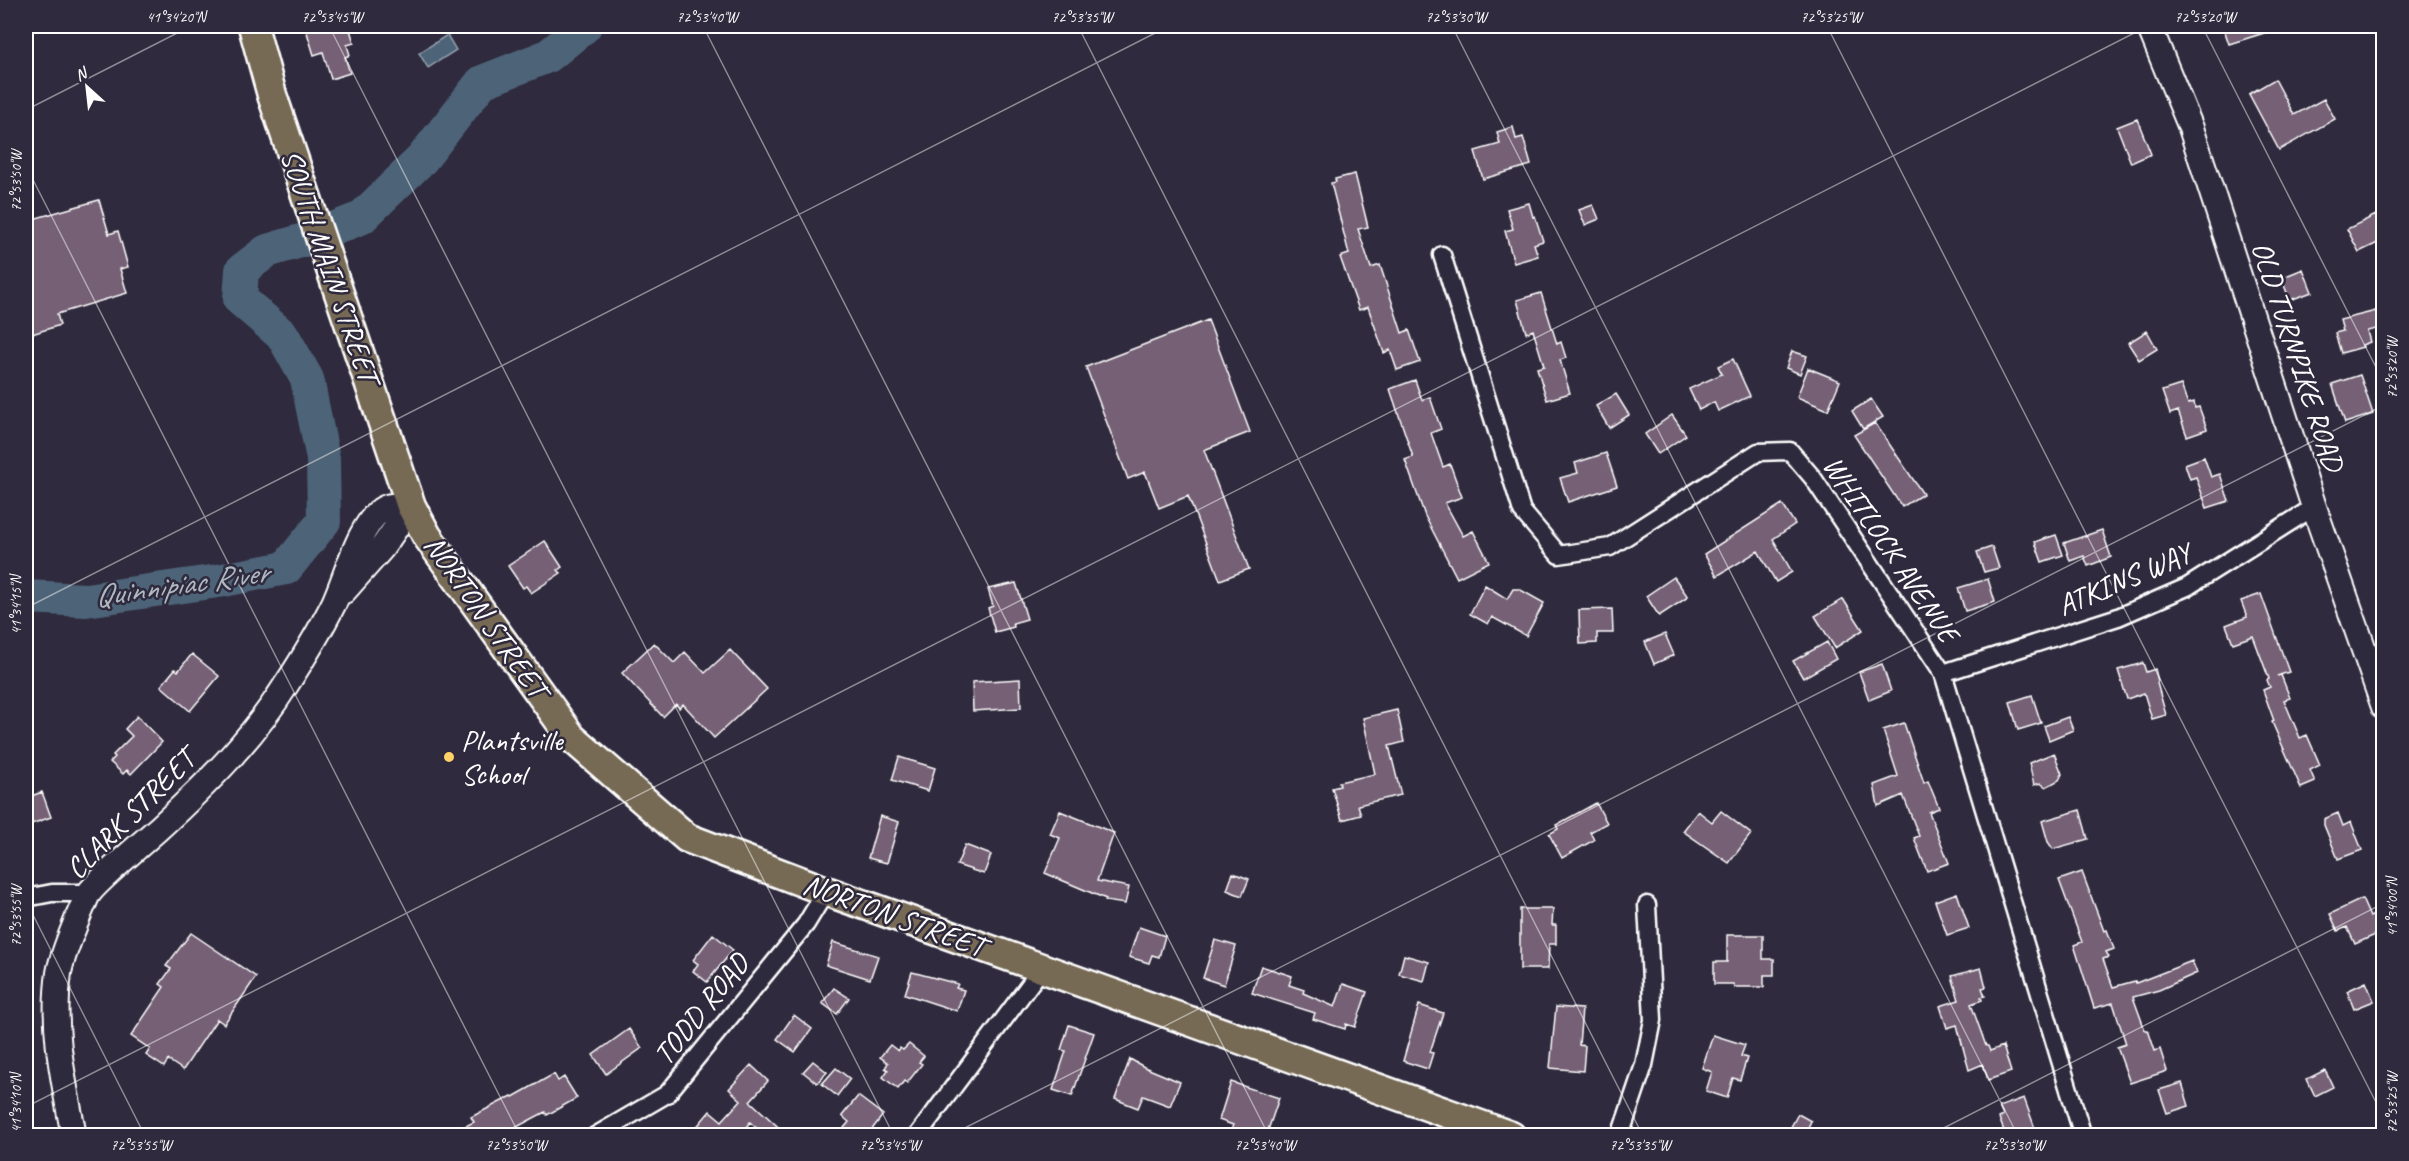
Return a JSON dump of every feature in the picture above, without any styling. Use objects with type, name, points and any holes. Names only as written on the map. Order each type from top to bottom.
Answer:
[{"type":"highway","name":"SOUTH MAIN STREET","points":[[253,26],[272,95],[411,506]]},
{"type":"highway","name":"NORTON STREET","points":[[411,506],[427,536],[572,738],[687,838],[826,891],[1511,1136]]},
{"type":"main road","name":"OLD TURNPIKE ROAD","points":[[2149,26],[2191,128],[2314,507],[2384,707]]},
{"type":"main road","name":"CLARK STREET","points":[[74,1136],[64,1086],[57,1005],[60,971],[88,893],[189,800],[238,749],[286,686],[334,602],[382,548],[411,506]]},
{"type":"street","name":"WHITLOCK AVENUE","points":[[1442,255],[1522,511],[1559,555],[1610,548],[1758,452],[1790,451],[1813,478],[1943,673],[2083,1136]]},
{"type":"street","name":"ATKINS WAY","points":[[1943,673],[2118,617],[2187,587],[2314,507]]},
{"type":"street","name":"TODD ROAD","points":[[595,1136],[667,1094],[806,924],[826,891]]},
{"type":"street","points":[[26,898],[52,893],[88,893]]},
{"type":"street","points":[[1620,1136],[1644,1065],[1653,1020],[1647,905]]},
{"type":"street","points":[[917,1136],[1042,969]]},
{"type":"water","points":[[447,35],[456,50],[428,68],[419,53]]},
{"type":"building","points":[[305,26],[349,26],[354,43],[347,45],[350,55],[345,57],[350,73],[331,79],[323,52],[314,55]]},
{"type":"building","points":[[2223,26],[2276,26],[2277,29],[2229,44]]},
{"type":"building","points":[[2275,79],[2294,115],[2324,99],[2335,119],[2279,150],[2249,94]]},
{"type":"building","points":[[2137,119],[2151,154],[2131,163],[2117,127]]},
{"type":"building","points":[[1513,127],[1516,139],[1523,137],[1531,165],[1483,179],[1475,151],[1500,144],[1497,132]]},
{"type":"building","points":[[1355,174],[1368,227],[1358,229],[1371,268],[1380,265],[1402,333],[1409,330],[1420,362],[1397,370],[1390,350],[1384,353],[1368,307],[1359,310],[1340,257],[1349,254],[1331,183],[1336,182],[1335,179]]},
{"type":"building","points":[[99,200],[109,234],[118,231],[128,267],[120,269],[127,293],[57,314],[60,325],[26,336],[26,221]]},
{"type":"building","points":[[1529,203],[1543,241],[1534,244],[1538,256],[1514,263],[1505,231],[1513,229],[1507,209]]},
{"type":"building","points":[[1593,205],[1599,219],[1585,225],[1579,210]]},
{"type":"building","points":[[2376,215],[2384,230],[2384,240],[2359,252],[2347,229]]},
{"type":"building","points":[[2303,269],[2312,292],[2290,300],[2281,278]]},
{"type":"building","points":[[1541,293],[1557,344],[1561,342],[1566,358],[1560,360],[1570,393],[1547,400],[1537,368],[1544,366],[1533,330],[1526,333],[1517,300]]},
{"type":"building","points":[[2376,311],[2381,328],[2367,331],[2370,342],[2362,345],[2363,347],[2341,353],[2335,333],[2343,331],[2340,320]]},
{"type":"building","points":[[1208,320],[1250,432],[1204,450],[1249,569],[1220,580],[1188,496],[1159,508],[1145,472],[1128,479],[1086,367]]},
{"type":"building","points":[[2147,331],[2157,349],[2139,360],[2128,343]]},
{"type":"building","points":[[1792,351],[1807,356],[1800,374],[1786,368]]},
{"type":"building","points":[[1733,359],[1750,396],[1718,411],[1714,402],[1699,410],[1689,389],[1722,374],[1718,366]]},
{"type":"building","points":[[1808,368],[1840,381],[1828,410],[1797,397]]},
{"type":"building","points":[[2360,375],[2373,414],[2345,423],[2332,384]]},
{"type":"building","points":[[1415,380],[1422,400],[1430,397],[1441,429],[1431,433],[1443,467],[1450,464],[1462,497],[1445,503],[1463,536],[1473,531],[1489,562],[1457,578],[1425,516],[1405,460],[1413,457],[1390,389]]},
{"type":"building","points":[[2181,385],[2188,404],[2194,402],[2195,408],[2199,407],[2207,429],[2187,436],[2178,411],[2170,414],[2162,391]]},
{"type":"building","points":[[1616,394],[1629,415],[1609,428],[1596,406]]},
{"type":"building","points":[[1871,399],[1883,417],[1863,429],[1852,411]]},
{"type":"building","points":[[1672,415],[1686,435],[1658,454],[1645,434]]},
{"type":"building","points":[[1875,423],[1923,494],[1902,507],[1854,435]]},
{"type":"building","points":[[1606,453],[1617,486],[1568,502],[1560,478],[1578,473],[1575,463]]},
{"type":"building","points":[[2204,457],[2211,477],[2220,474],[2229,501],[2207,508],[2196,477],[2190,479],[2185,464]]},
{"type":"building","points":[[1782,504],[1795,524],[1773,539],[1792,572],[1776,582],[1758,551],[1717,576],[1704,554]]},
{"type":"building","points":[[2102,530],[2111,557],[2088,566],[2084,556],[2070,561],[2064,543]]},
{"type":"building","points":[[2056,535],[2063,555],[2042,562],[2035,542]]},
{"type":"building","points":[[545,541],[562,567],[558,570],[561,573],[531,593],[526,586],[523,588],[508,566]]},
{"type":"building","points":[[1992,547],[1999,568],[1984,572],[1977,552]]},
{"type":"building","points":[[1674,577],[1688,597],[1659,616],[1646,596]]},
{"type":"building","points":[[1988,579],[1995,602],[1965,611],[1958,588]]},
{"type":"building","points":[[1016,583],[1027,619],[1013,623],[1014,627],[995,632],[988,608],[993,606],[988,589]]},
{"type":"building","points":[[1485,585],[1507,599],[1513,589],[1519,589],[1544,603],[1526,636],[1492,617],[1488,624],[1470,614]]},
{"type":"building","points":[[2261,594],[2289,672],[2277,676],[2281,675],[2290,698],[2284,700],[2300,738],[2307,735],[2320,765],[2310,770],[2315,782],[2301,788],[2272,722],[2274,721],[2263,690],[2270,687],[2267,680],[2269,679],[2253,636],[2233,643],[2226,625],[2247,617],[2241,601]]},
{"type":"building","points":[[1843,599],[1863,630],[1835,648],[1815,616]]},
{"type":"building","points":[[1612,609],[1613,633],[1597,633],[1597,643],[1580,644],[1579,610]]},
{"type":"building","points":[[1665,634],[1674,655],[1654,664],[1645,642]]},
{"type":"building","points":[[1827,642],[1836,659],[1803,678],[1793,661]]},
{"type":"building","points":[[654,643],[674,663],[685,652],[705,673],[730,650],[767,689],[714,738],[683,704],[679,708],[676,704],[663,717],[622,673]]},
{"type":"building","points":[[192,654],[219,676],[190,711],[161,686]]},
{"type":"building","points":[[2143,663],[2146,672],[2155,669],[2166,715],[2152,719],[2144,693],[2127,699],[2118,670]]},
{"type":"building","points":[[1882,664],[1891,691],[1869,700],[1859,672]]},
{"type":"building","points":[[1020,679],[1021,708],[973,711],[972,682]]},
{"type":"building","points":[[2032,695],[2041,723],[2018,730],[2010,702]]},
{"type":"building","points":[[1397,710],[1404,742],[1389,746],[1401,795],[1358,805],[1361,815],[1342,820],[1332,788],[1340,786],[1339,782],[1375,774],[1363,718]]},
{"type":"building","points":[[137,716],[162,742],[131,774],[127,770],[123,774],[110,762],[115,757],[113,755],[132,736],[125,729]]},
{"type":"building","points":[[2068,717],[2073,730],[2049,740],[2044,726]]},
{"type":"building","points":[[1904,723],[1924,783],[1928,781],[1939,808],[1929,812],[1949,863],[1927,871],[1914,838],[1919,836],[1903,795],[1878,806],[1874,785],[1898,776],[1883,730]]},
{"type":"building","points":[[2054,753],[2062,774],[2059,780],[2046,787],[2040,783],[2034,785],[2029,763]]},
{"type":"building","points":[[899,757],[935,768],[928,791],[892,780]]},
{"type":"building","points":[[42,792],[51,817],[26,826],[26,798]]},
{"type":"building","points":[[1596,803],[1607,823],[1590,832],[1594,840],[1562,858],[1549,834],[1558,829],[1556,825]]},
{"type":"building","points":[[2080,810],[2088,839],[2053,849],[2048,842],[2042,821]]},
{"type":"building","points":[[1060,811],[1114,833],[1097,881],[1129,887],[1125,904],[1105,901],[1106,899],[1045,873],[1060,838],[1050,834]]},
{"type":"building","points":[[1698,811],[1712,822],[1721,811],[1751,834],[1729,863],[1683,831]]},
{"type":"building","points":[[2338,813],[2343,826],[2351,822],[2362,850],[2338,859],[2324,825],[2324,819]]},
{"type":"building","points":[[880,816],[899,822],[887,863],[868,858]]},
{"type":"building","points":[[965,845],[991,855],[984,874],[957,865]]},
{"type":"building","points":[[2082,872],[2104,931],[2107,930],[2114,949],[2106,952],[2109,957],[2103,959],[2113,987],[2135,981],[2136,983],[2192,961],[2197,973],[2159,990],[2133,997],[2145,1030],[2148,1030],[2155,1051],[2160,1049],[2167,1071],[2130,1083],[2117,1047],[2126,1044],[2113,1003],[2094,1008],[2074,945],[2082,942],[2059,880]]},
{"type":"building","points":[[1233,873],[1249,879],[1242,896],[1227,890]]},
{"type":"building","points":[[1957,893],[1969,928],[1947,935],[1935,901]]},
{"type":"building","points":[[2362,899],[2370,917],[2384,910],[2384,931],[2355,944],[2347,927],[2338,931],[2330,914]]},
{"type":"building","points":[[1520,909],[1553,909],[1552,925],[1556,925],[1556,944],[1549,944],[1548,969],[1520,969]]},
{"type":"building","points":[[1139,927],[1165,936],[1159,957],[1152,955],[1149,963],[1129,957]]},
{"type":"building","points":[[191,933],[256,977],[224,1024],[217,1019],[183,1070],[168,1060],[164,1067],[146,1055],[150,1049],[131,1036],[164,987],[160,984],[171,969],[166,966]]},
{"type":"building","points":[[713,934],[733,950],[707,982],[693,971],[698,964],[693,960]]},
{"type":"building","points":[[1727,935],[1763,935],[1763,959],[1774,959],[1774,975],[1764,975],[1764,987],[1714,984],[1714,962],[1727,962]]},
{"type":"building","points":[[1215,940],[1236,946],[1224,985],[1203,978]]},
{"type":"building","points":[[833,942],[878,956],[870,979],[826,965]]},
{"type":"building","points":[[1404,955],[1429,962],[1424,981],[1399,974]]},
{"type":"building","points":[[1261,966],[1292,976],[1289,985],[1304,990],[1303,993],[1335,1007],[1343,984],[1367,992],[1355,1027],[1346,1024],[1345,1029],[1313,1019],[1315,1013],[1252,993]]},
{"type":"building","points":[[1981,968],[1986,987],[1982,988],[1985,996],[1981,997],[1982,1000],[1971,1004],[1986,1046],[1990,1051],[2003,1046],[2011,1072],[1988,1080],[1983,1064],[1969,1070],[1957,1025],[1947,1028],[1940,1006],[1959,1000],[1952,976]]},
{"type":"building","points":[[912,972],[958,984],[956,988],[964,990],[957,1011],[905,994]]},
{"type":"building","points":[[2366,982],[2374,1001],[2354,1009],[2347,991]]},
{"type":"building","points":[[834,988],[849,998],[837,1014],[822,1003]]},
{"type":"building","points":[[1419,1005],[1443,1013],[1430,1052],[1433,1053],[1428,1069],[1403,1061]]},
{"type":"building","points":[[1556,1007],[1582,1009],[1579,1045],[1585,1046],[1583,1071],[1550,1068]]},
{"type":"building","points":[[794,1015],[812,1029],[795,1052],[777,1039]]},
{"type":"building","points":[[1069,1025],[1094,1033],[1072,1096],[1053,1090],[1066,1051],[1061,1050]]},
{"type":"building","points":[[629,1029],[642,1048],[606,1074],[593,1055]]},
{"type":"building","points":[[1713,1035],[1745,1045],[1741,1056],[1747,1058],[1740,1080],[1733,1078],[1727,1098],[1706,1091],[1712,1072],[1702,1068]]},
{"type":"building","points":[[909,1044],[924,1056],[919,1062],[922,1064],[907,1083],[904,1081],[898,1089],[883,1077],[888,1070],[885,1068],[888,1063],[880,1057],[890,1045],[898,1051],[900,1048],[903,1050]]},
{"type":"building","points":[[1130,1059],[1180,1082],[1170,1106],[1143,1096],[1138,1108],[1115,1099]]},
{"type":"building","points":[[813,1061],[827,1072],[817,1083],[803,1072]]},
{"type":"building","points":[[751,1065],[768,1081],[750,1101],[788,1136],[765,1136],[750,1122],[739,1136],[689,1136],[710,1111],[722,1121],[741,1100],[729,1089]]},
{"type":"building","points":[[836,1068],[850,1079],[837,1096],[822,1084]]},
{"type":"building","points":[[2325,1070],[2333,1087],[2315,1096],[2307,1079]]},
{"type":"building","points":[[554,1074],[558,1081],[564,1077],[577,1098],[547,1115],[545,1112],[511,1130],[514,1136],[445,1136],[474,1122],[471,1117]]},
{"type":"building","points":[[1231,1082],[1279,1098],[1266,1136],[1229,1136],[1233,1125],[1219,1120]]},
{"type":"building","points":[[2182,1083],[2189,1106],[2167,1113],[2159,1090]]},
{"type":"building","points":[[858,1096],[883,1115],[867,1136],[853,1136],[844,1128],[849,1122],[842,1116]]},
{"type":"building","points":[[2024,1098],[2036,1131],[2025,1136],[2006,1136],[1999,1118],[2003,1116],[1999,1107]]},
{"type":"building","points":[[1798,1114],[1811,1121],[1804,1136],[1786,1136]]},
{"type":"waterway","name":"Quinnipiac River","points":[[26,597],[86,600],[218,581],[286,568],[324,521],[323,459],[307,379],[283,336],[240,299],[242,270],[267,251],[304,240],[361,218],[422,159],[482,82],[548,56],[585,26]]},
{"type":"place","name":"Plantsville School","points":[[449,757]]}]
